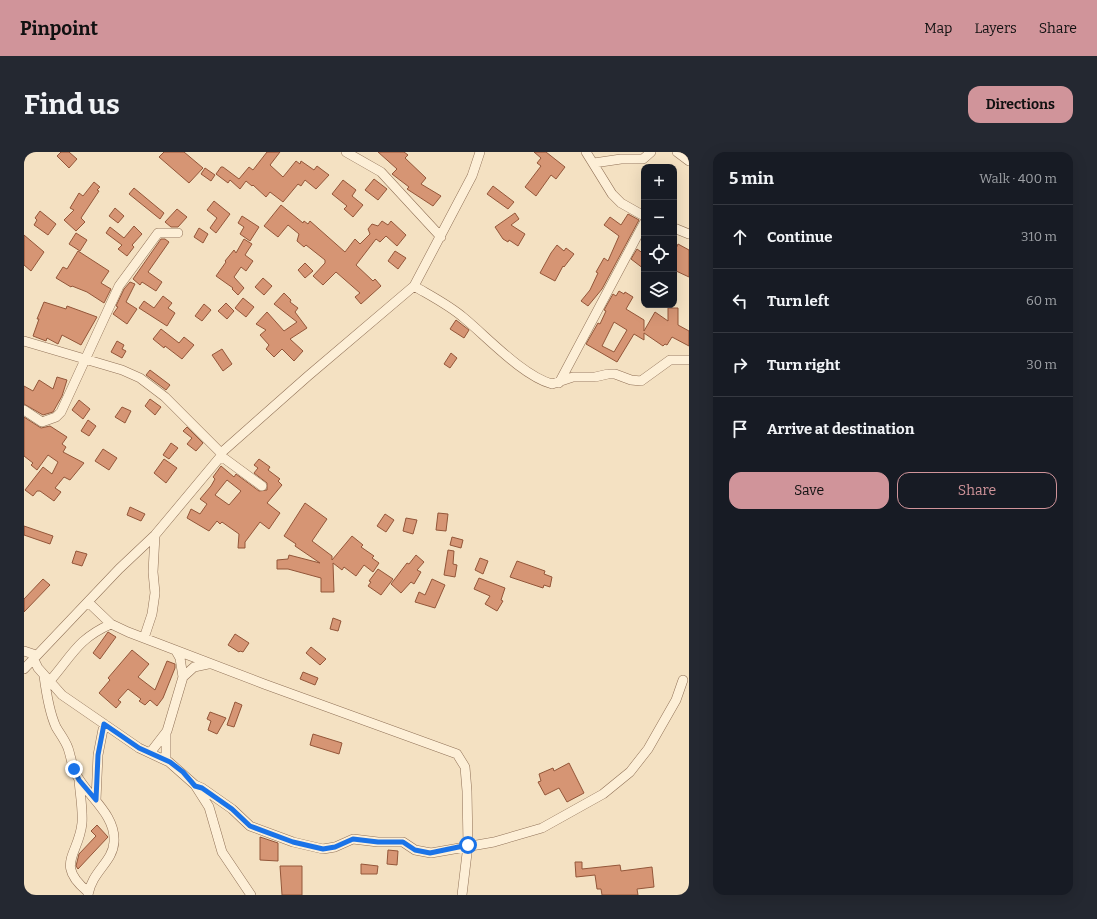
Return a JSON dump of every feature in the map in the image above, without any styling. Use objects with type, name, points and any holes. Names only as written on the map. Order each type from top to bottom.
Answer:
[{"type":"street","points":[[346,152],[381,172],[441,237]]},
{"type":"street","points":[[24,669],[119,570],[155,536],[221,455],[308,376],[414,286],[472,176],[480,152]]},
{"type":"street","points":[[586,152],[612,194],[621,203],[641,214]]},
{"type":"street","points":[[594,163],[621,159],[643,159],[651,152]]},
{"type":"street","points":[[677,152],[688,157]]},
{"type":"street","points":[[559,383],[641,229]]},
{"type":"street","points":[[677,229],[689,234]]},
{"type":"street","points":[[24,410],[42,422],[56,418],[65,405],[124,278],[158,233],[178,233]]},
{"type":"street","points":[[414,286],[463,316],[534,376],[552,384],[559,383],[573,377],[595,377],[608,374],[641,381],[670,360],[689,360]]},
{"type":"street","points":[[24,341],[87,358],[140,378],[165,397],[221,455],[262,486]]},
{"type":"street","points":[[144,638],[152,614],[155,594],[153,572],[155,536]]},
{"type":"street","points":[[88,602],[111,624],[144,638],[208,664],[457,754],[462,760],[466,774],[468,845],[462,895]]},
{"type":"street","points":[[88,893],[92,880],[113,850],[115,840],[112,825],[96,800],[79,780],[74,769],[65,742],[54,720],[47,698],[46,678],[86,638],[97,630],[111,624]]},
{"type":"street","points":[[24,651],[35,656],[46,678],[62,695],[139,748],[166,760],[183,772],[195,786],[209,807],[222,852],[250,895]]},
{"type":"street","points":[[166,760],[166,733],[183,677],[180,658],[176,651]]},
{"type":"street","points":[[183,677],[194,667],[208,664]]},
{"type":"street","points":[[195,786],[202,788],[232,809],[250,826],[293,842],[323,849],[335,847],[353,839],[378,842],[403,842],[415,850],[430,853],[468,845],[494,842],[542,828],[603,794],[630,772],[640,760],[676,700],[683,680]]},
{"type":"street","points":[[96,800],[98,755],[104,724]]},
{"type":"street","points":[[150,753],[166,733]]},
{"type":"street","points":[[79,780],[82,822],[71,859],[70,868],[75,878],[88,893]]},
{"type":"building","points":[[61,152],[69,152],[77,159],[69,168],[57,156]]},
{"type":"building","points":[[164,152],[184,152],[203,168],[189,183],[159,157]]},
{"type":"building","points":[[267,152],[280,152],[270,165],[283,177],[296,161],[300,164],[301,161],[314,170],[317,166],[329,175],[316,189],[305,180],[301,186],[298,184],[283,202],[270,192],[266,197],[253,185],[252,186],[246,181],[240,189],[230,180],[228,183],[216,174],[221,167],[223,167],[239,179],[249,167],[253,170]]},
{"type":"building","points":[[378,152],[404,152],[408,155],[405,158],[426,178],[421,184],[441,196],[433,206],[407,189],[409,187],[392,174],[397,169]]},
{"type":"building","points":[[534,152],[546,152],[565,167],[556,179],[551,175],[536,196],[525,187],[541,166],[537,163],[541,158]]},
{"type":"building","points":[[205,168],[215,175],[211,181],[201,174]]},
{"type":"building","points":[[374,179],[387,189],[378,200],[365,190]]},
{"type":"building","points":[[343,180],[356,190],[352,196],[363,205],[353,217],[344,209],[347,206],[332,194]]},
{"type":"building","points":[[94,182],[100,187],[97,190],[99,191],[81,218],[85,222],[76,231],[64,220],[74,210],[70,208],[79,193],[83,196]]},
{"type":"building","points":[[493,186],[514,202],[508,209],[487,194]]},
{"type":"building","points":[[134,188],[164,213],[160,219],[129,194]]},
{"type":"building","points":[[214,201],[230,214],[216,233],[210,228],[217,218],[207,210]]},
{"type":"building","points":[[281,205],[303,223],[304,221],[308,224],[310,221],[345,252],[355,239],[360,244],[370,234],[368,229],[372,224],[378,226],[382,221],[388,225],[391,221],[406,235],[397,246],[386,236],[380,242],[376,239],[356,265],[373,281],[375,279],[381,286],[361,304],[355,297],[360,293],[336,272],[323,285],[313,276],[325,263],[325,260],[306,245],[304,247],[297,241],[299,234],[288,225],[278,237],[264,226]]},
{"type":"building","points":[[115,208],[124,216],[118,223],[109,216]]},
{"type":"building","points":[[177,209],[187,217],[178,227],[171,227],[165,222]]},
{"type":"building","points":[[40,211],[56,224],[48,235],[34,225],[37,220],[35,218]]},
{"type":"building","points":[[515,213],[519,219],[511,225],[525,234],[518,246],[509,240],[508,242],[503,239],[495,227]]},
{"type":"building","points":[[628,214],[639,220],[602,289],[588,306],[581,301],[590,290],[598,273],[596,272],[604,258],[608,261],[619,236],[604,225],[610,217],[621,225]]},
{"type":"building","points":[[242,216],[259,227],[250,241],[240,234],[244,227],[238,223]]},
{"type":"building","points":[[134,226],[142,234],[132,245],[134,247],[127,256],[118,249],[122,245],[106,233],[110,227],[124,238]]},
{"type":"building","points":[[199,228],[208,234],[203,243],[194,237]]},
{"type":"building","points":[[76,233],[87,240],[80,251],[69,244]]},
{"type":"building","points":[[24,235],[44,252],[31,271],[24,265]]},
{"type":"building","points":[[161,239],[165,239],[169,242],[148,272],[162,282],[156,291],[142,282],[140,285],[133,279]]},
{"type":"building","points":[[244,239],[252,244],[245,255],[253,261],[246,271],[241,267],[234,277],[244,288],[238,295],[232,289],[233,288],[216,276],[234,250],[236,253]]},
{"type":"building","points":[[678,244],[689,250],[689,277],[677,271]]},
{"type":"building","points":[[557,245],[564,251],[566,248],[574,254],[564,267],[563,266],[555,281],[540,273]]},
{"type":"building","points":[[637,249],[641,252],[641,267],[631,259]]},
{"type":"building","points":[[78,251],[109,271],[101,283],[111,289],[104,303],[87,292],[72,286],[71,287],[56,278],[63,267],[67,269]]},
{"type":"building","points":[[395,251],[406,258],[398,269],[388,261]]},
{"type":"building","points":[[305,263],[313,271],[305,278],[298,270]]},
{"type":"building","points":[[263,278],[272,286],[264,295],[255,287]]},
{"type":"building","points":[[130,282],[135,284],[126,302],[137,309],[127,324],[113,314],[118,307],[116,306],[124,289]]},
{"type":"building","points":[[619,291],[624,294],[625,292],[633,297],[626,309],[644,320],[644,331],[655,312],[668,321],[668,308],[678,308],[678,325],[689,331],[689,346],[672,337],[667,345],[665,344],[663,346],[644,333],[644,340],[634,334],[617,362],[586,344],[598,323],[600,324],[606,311],[604,310],[613,294],[616,296]],"holes":[[[614,322],[627,330],[614,352],[602,346]]]},
{"type":"building","points":[[284,293],[291,300],[290,302],[298,308],[295,312],[307,328],[290,339],[303,351],[294,361],[282,349],[274,357],[266,349],[269,345],[260,335],[266,330],[256,324],[267,312],[284,331],[297,322],[274,304]]},
{"type":"building","points":[[163,296],[172,303],[168,308],[175,313],[167,326],[139,308],[144,301],[154,308]]},
{"type":"building","points":[[243,298],[254,307],[246,317],[235,308]]},
{"type":"building","points":[[44,302],[66,309],[67,306],[97,317],[81,345],[62,335],[58,344],[47,338],[46,341],[33,336],[39,319],[37,319]]},
{"type":"building","points":[[226,303],[234,311],[227,319],[218,311]]},
{"type":"building","points":[[204,304],[211,310],[202,321],[195,316]]},
{"type":"building","points":[[456,320],[469,330],[464,338],[450,329]]},
{"type":"building","points":[[161,329],[179,343],[184,337],[194,345],[182,359],[153,339]]},
{"type":"building","points":[[117,341],[124,345],[122,349],[126,351],[122,358],[111,352]]},
{"type":"building","points":[[222,349],[232,364],[223,371],[212,355]]},
{"type":"building","points":[[451,353],[457,358],[450,368],[444,364]]},
{"type":"building","points":[[150,370],[170,385],[166,390],[146,375]]},
{"type":"building","points":[[57,377],[67,380],[62,396],[53,412],[43,415],[24,404],[24,386],[33,391],[39,380],[53,389]]},
{"type":"building","points":[[150,399],[161,407],[155,415],[145,406]]},
{"type":"building","points":[[79,400],[90,409],[83,419],[72,410]]},
{"type":"building","points":[[122,407],[131,411],[125,423],[115,417]]},
{"type":"building","points":[[24,417],[41,428],[50,426],[67,437],[62,444],[66,447],[63,452],[84,463],[70,480],[64,477],[55,488],[61,492],[54,501],[40,491],[37,491],[33,496],[25,490],[43,467],[52,474],[58,462],[48,455],[37,470],[31,465],[33,463],[24,456]]},
{"type":"building","points":[[88,420],[96,426],[89,436],[81,431]]},
{"type":"building","points":[[187,427],[203,443],[196,451],[187,444],[192,438],[183,431]]},
{"type":"building","points":[[171,443],[178,448],[169,459],[163,455]]},
{"type":"building","points":[[103,449],[117,458],[109,470],[95,461]]},
{"type":"building","points":[[164,459],[177,468],[166,483],[154,473]]},
{"type":"building","points":[[259,459],[270,467],[268,470],[280,479],[278,481],[282,485],[267,503],[280,513],[269,529],[260,522],[245,542],[245,548],[238,548],[239,534],[222,522],[220,524],[217,521],[209,531],[187,518],[191,509],[200,514],[207,504],[200,499],[211,486],[215,479],[213,477],[221,466],[234,477],[236,474],[259,491],[267,490],[267,483],[254,473],[258,468],[254,465]],"holes":[[[227,480],[241,491],[229,505],[215,495]]]},
{"type":"building","points":[[305,503],[327,519],[312,541],[332,556],[332,560],[352,536],[363,545],[361,547],[374,556],[372,558],[379,563],[373,572],[364,565],[356,576],[344,567],[342,570],[333,563],[334,592],[321,592],[321,578],[288,569],[277,569],[277,560],[288,559],[289,555],[320,563],[295,546],[296,544],[284,536]]},
{"type":"building","points":[[130,507],[145,514],[141,521],[127,515]]},
{"type":"building","points":[[438,513],[448,514],[446,531],[436,530]]},
{"type":"building","points":[[385,514],[394,520],[386,532],[377,526]]},
{"type":"building","points":[[406,518],[417,520],[413,534],[403,531]]},
{"type":"building","points":[[24,526],[53,536],[50,544],[24,535]]},
{"type":"building","points":[[452,537],[463,540],[461,548],[450,545]]},
{"type":"building","points":[[448,550],[454,551],[453,564],[457,565],[455,577],[444,575]]},
{"type":"building","points":[[76,551],[87,554],[82,566],[72,563]]},
{"type":"building","points":[[416,555],[424,562],[417,570],[421,572],[414,584],[411,582],[401,593],[391,584],[407,563],[409,564]]},
{"type":"building","points":[[480,558],[488,561],[483,574],[475,570]]},
{"type":"building","points":[[517,561],[545,571],[544,574],[552,577],[550,587],[544,585],[543,588],[510,577]]},
{"type":"building","points":[[378,569],[393,579],[381,595],[368,586],[371,582],[369,581]]},
{"type":"building","points":[[479,578],[505,588],[501,600],[503,601],[497,611],[485,604],[490,596],[474,589]]},
{"type":"building","points":[[43,579],[50,585],[24,612],[24,599]]},
{"type":"building","points":[[432,579],[445,585],[435,608],[415,602],[419,592],[425,595]]},
{"type":"building","points":[[333,618],[341,621],[338,631],[330,629]]},
{"type":"building","points":[[108,632],[116,637],[100,659],[93,653]]},
{"type":"building","points":[[235,634],[249,643],[243,652],[239,652],[228,645]]},
{"type":"building","points":[[311,647],[326,659],[320,665],[306,653]]},
{"type":"building","points":[[132,650],[149,664],[138,677],[155,690],[167,661],[175,664],[175,668],[163,698],[157,706],[150,700],[145,705],[139,701],[141,699],[128,689],[118,700],[121,702],[116,708],[99,693],[110,680],[108,678]]},
{"type":"building","points":[[303,672],[318,678],[315,685],[300,679]]},
{"type":"building","points":[[235,702],[242,705],[234,727],[227,725]]},
{"type":"building","points":[[210,712],[226,718],[217,734],[208,730],[211,721],[207,719]]},
{"type":"building","points":[[313,734],[342,743],[339,754],[310,745]]},
{"type":"building","points":[[569,763],[584,793],[567,802],[559,788],[545,795],[538,782],[541,781],[539,774],[553,768],[554,771]]},
{"type":"building","points":[[97,825],[108,837],[78,869],[76,866],[79,854],[96,836],[91,831]]},
{"type":"building","points":[[260,837],[278,843],[278,861],[260,860]]},
{"type":"building","points":[[388,850],[398,851],[397,865],[387,864]]},
{"type":"building","points":[[575,862],[582,862],[582,869],[620,865],[621,871],[652,867],[654,887],[637,889],[638,895],[602,895],[601,889],[597,889],[595,875],[576,877]]},
{"type":"building","points":[[361,864],[378,866],[377,874],[361,874]]},
{"type":"building","points":[[280,866],[302,866],[302,895],[282,895]]},
{"type":"route","points":[[74,769],[79,780],[96,800],[98,755],[104,724],[139,748],[170,762],[183,772],[195,786],[202,788],[232,809],[250,826],[293,842],[323,849],[335,847],[353,839],[385,843],[404,842],[415,850],[430,853],[468,845]]}]
